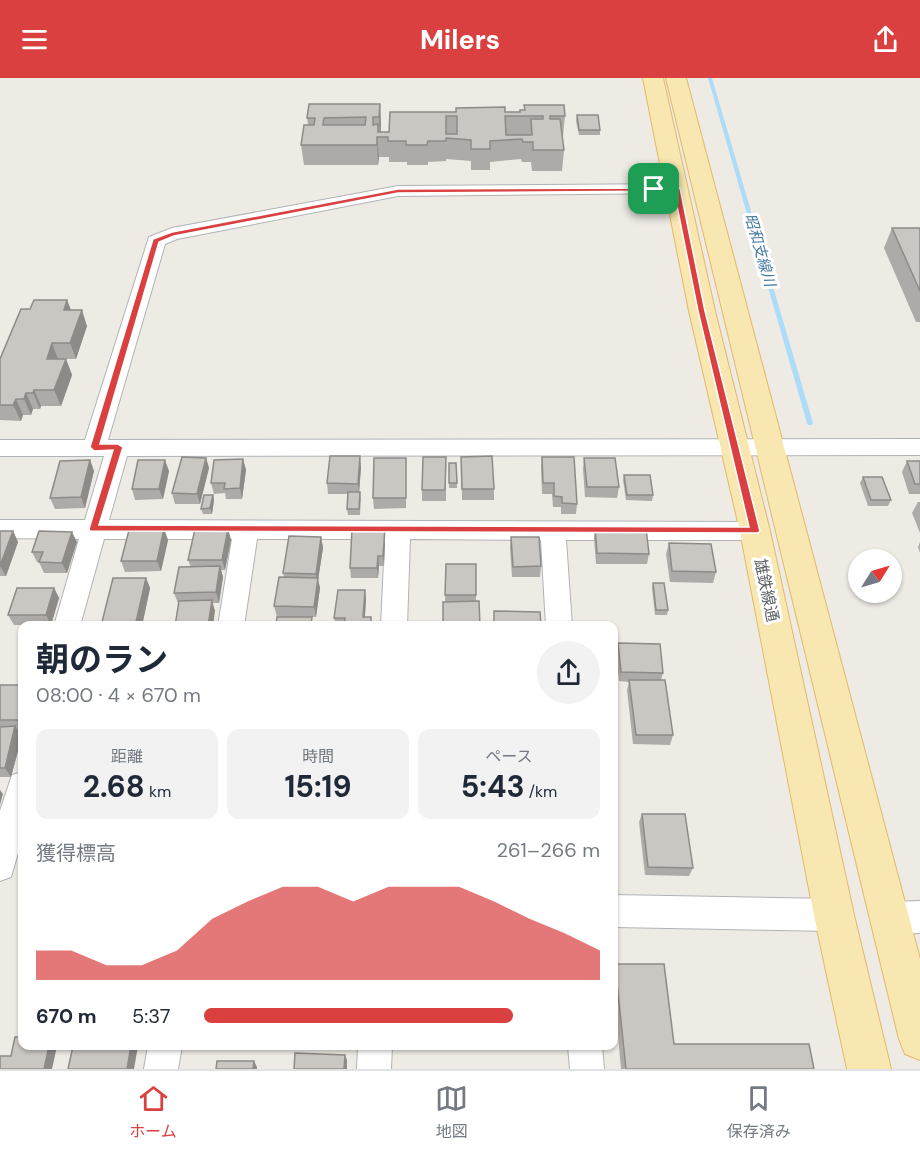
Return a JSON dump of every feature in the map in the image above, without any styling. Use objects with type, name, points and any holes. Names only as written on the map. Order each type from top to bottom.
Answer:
[{"type":"main road","name":"雄鉄線通","points":[[653,78],[702,311],[755,531],[834,915],[869,1069]]},
{"type":"main road","points":[[676,78],[770,447],[905,918],[920,1039]]},
{"type":"street","points":[[68,621],[93,529],[106,447],[156,241],[172,234],[398,191],[677,189]]},
{"type":"street","points":[[0,448],[920,447]]},
{"type":"street","points":[[0,529],[755,531]]},
{"type":"street","points":[[232,621],[246,529]]},
{"type":"street","points":[[394,621],[398,531]]},
{"type":"street","points":[[553,531],[559,621]]},
{"type":"street","points":[[0,866],[18,800]]},
{"type":"street","points":[[618,911],[834,915]]},
{"type":"street","points":[[161,1069],[164,1050]]},
{"type":"street","points":[[374,1069],[375,1050]]},
{"type":"street","points":[[585,1050],[587,1069]]},
{"type":"building","points":[[309,104],[380,104],[379,117],[373,117],[373,125],[378,124],[378,132],[389,132],[390,112],[456,112],[456,108],[505,107],[505,112],[520,112],[520,110],[525,110],[524,105],[564,105],[565,116],[550,116],[550,119],[560,119],[564,150],[533,150],[533,142],[523,142],[522,139],[490,141],[490,149],[471,149],[471,140],[446,138],[446,141],[428,141],[427,145],[406,145],[406,141],[388,141],[388,137],[377,137],[377,145],[301,145],[304,125],[314,125],[315,118],[307,118]],"holes":[[[446,116],[457,116],[457,134],[446,134]],[[505,116],[543,116],[543,119],[531,119],[532,135],[506,135]],[[366,117],[365,125],[323,125],[324,118]]]},
{"type":"building","points":[[577,115],[598,115],[600,130],[579,130]]},
{"type":"building","points":[[892,228],[920,228],[920,291]]},
{"type":"building","points":[[34,300],[67,300],[64,310],[82,310],[70,343],[52,343],[47,359],[66,359],[54,390],[34,390],[33,393],[26,393],[24,399],[16,399],[13,405],[0,405],[0,359],[21,309],[30,309]]},
{"type":"building","points":[[330,456],[360,456],[358,484],[327,483]]},
{"type":"building","points":[[492,456],[494,489],[462,489],[461,457]]},
{"type":"building","points":[[182,457],[206,458],[197,494],[172,493]]},
{"type":"building","points":[[423,457],[446,457],[445,490],[422,490]]},
{"type":"building","points":[[542,457],[574,457],[577,504],[562,503],[562,497],[554,496],[554,483],[543,483]]},
{"type":"building","points":[[374,458],[406,458],[406,498],[373,498]]},
{"type":"building","points":[[584,458],[615,458],[619,487],[587,487]]},
{"type":"building","points":[[243,459],[240,488],[224,489],[225,483],[211,483],[214,460]]},
{"type":"building","points":[[90,460],[81,497],[50,498],[60,461]]},
{"type":"building","points":[[138,460],[165,460],[159,489],[132,489]]},
{"type":"building","points":[[907,461],[920,461],[920,484],[915,484]]},
{"type":"building","points":[[449,463],[456,463],[457,483],[449,483]]},
{"type":"building","points":[[624,475],[650,475],[653,495],[627,495]]},
{"type":"building","points":[[863,477],[882,477],[891,500],[871,500]]},
{"type":"building","points":[[348,492],[360,492],[359,509],[347,509]]},
{"type":"building","points":[[204,495],[213,495],[210,508],[201,509]]},
{"type":"building","points":[[595,527],[646,528],[649,554],[597,553]]},
{"type":"building","points":[[385,528],[383,556],[378,556],[377,568],[350,568],[352,529]]},
{"type":"building","points":[[164,529],[157,561],[121,561],[129,530]]},
{"type":"building","points":[[195,529],[228,529],[222,560],[188,560]]},
{"type":"building","points":[[0,531],[13,531],[0,566]]},
{"type":"building","points":[[39,531],[72,532],[62,563],[39,562],[43,552],[32,552]]},
{"type":"building","points":[[289,536],[321,537],[316,574],[283,573]]},
{"type":"building","points":[[511,537],[539,537],[541,566],[513,567]]},
{"type":"building","points":[[669,543],[711,544],[716,572],[672,571]]},
{"type":"building","points":[[446,564],[476,564],[476,595],[445,595]]},
{"type":"building","points":[[220,566],[216,592],[174,593],[179,567]]},
{"type":"building","points":[[279,577],[318,578],[314,607],[274,606]]},
{"type":"building","points":[[113,578],[146,578],[136,621],[102,621]]},
{"type":"building","points":[[653,583],[664,583],[668,610],[656,610]]},
{"type":"building","points":[[17,588],[54,588],[46,615],[8,615]]},
{"type":"building","points":[[338,590],[365,590],[363,617],[371,617],[371,621],[345,621],[345,618],[334,618]]},
{"type":"building","points":[[212,600],[209,621],[176,621],[179,601]]},
{"type":"building","points":[[479,601],[480,621],[443,621],[443,602]]},
{"type":"building","points":[[494,611],[540,612],[541,621],[494,621]]},
{"type":"building","points":[[277,617],[312,617],[312,621],[277,621]]},
{"type":"building","points":[[618,643],[660,644],[663,673],[621,672]]},
{"type":"building","points":[[629,680],[665,680],[673,735],[636,735]]},
{"type":"building","points":[[0,685],[18,685],[18,720],[0,720]]},
{"type":"building","points":[[15,726],[5,768],[0,768],[0,727]]},
{"type":"building","points":[[642,814],[685,814],[693,868],[648,867]]},
{"type":"building","points":[[618,964],[664,964],[674,1044],[809,1044],[814,1069],[626,1069],[618,993]]},
{"type":"building","points":[[15,1037],[18,1037],[18,1050],[48,1050],[44,1069],[0,1069],[0,1056],[11,1056]]},
{"type":"building","points":[[72,1050],[130,1050],[127,1069],[68,1069]]},
{"type":"building","points":[[295,1053],[345,1055],[344,1069],[294,1069]]},
{"type":"building","points":[[217,1061],[254,1061],[253,1069],[216,1069]]},
{"type":"waterway","name":"昭和支線川","points":[[710,78],[810,423]]},
{"type":"route","points":[[654,189],[677,189],[724,409],[755,531],[93,529],[118,447],[94,447],[156,241],[172,234],[398,191],[654,189]]}]
